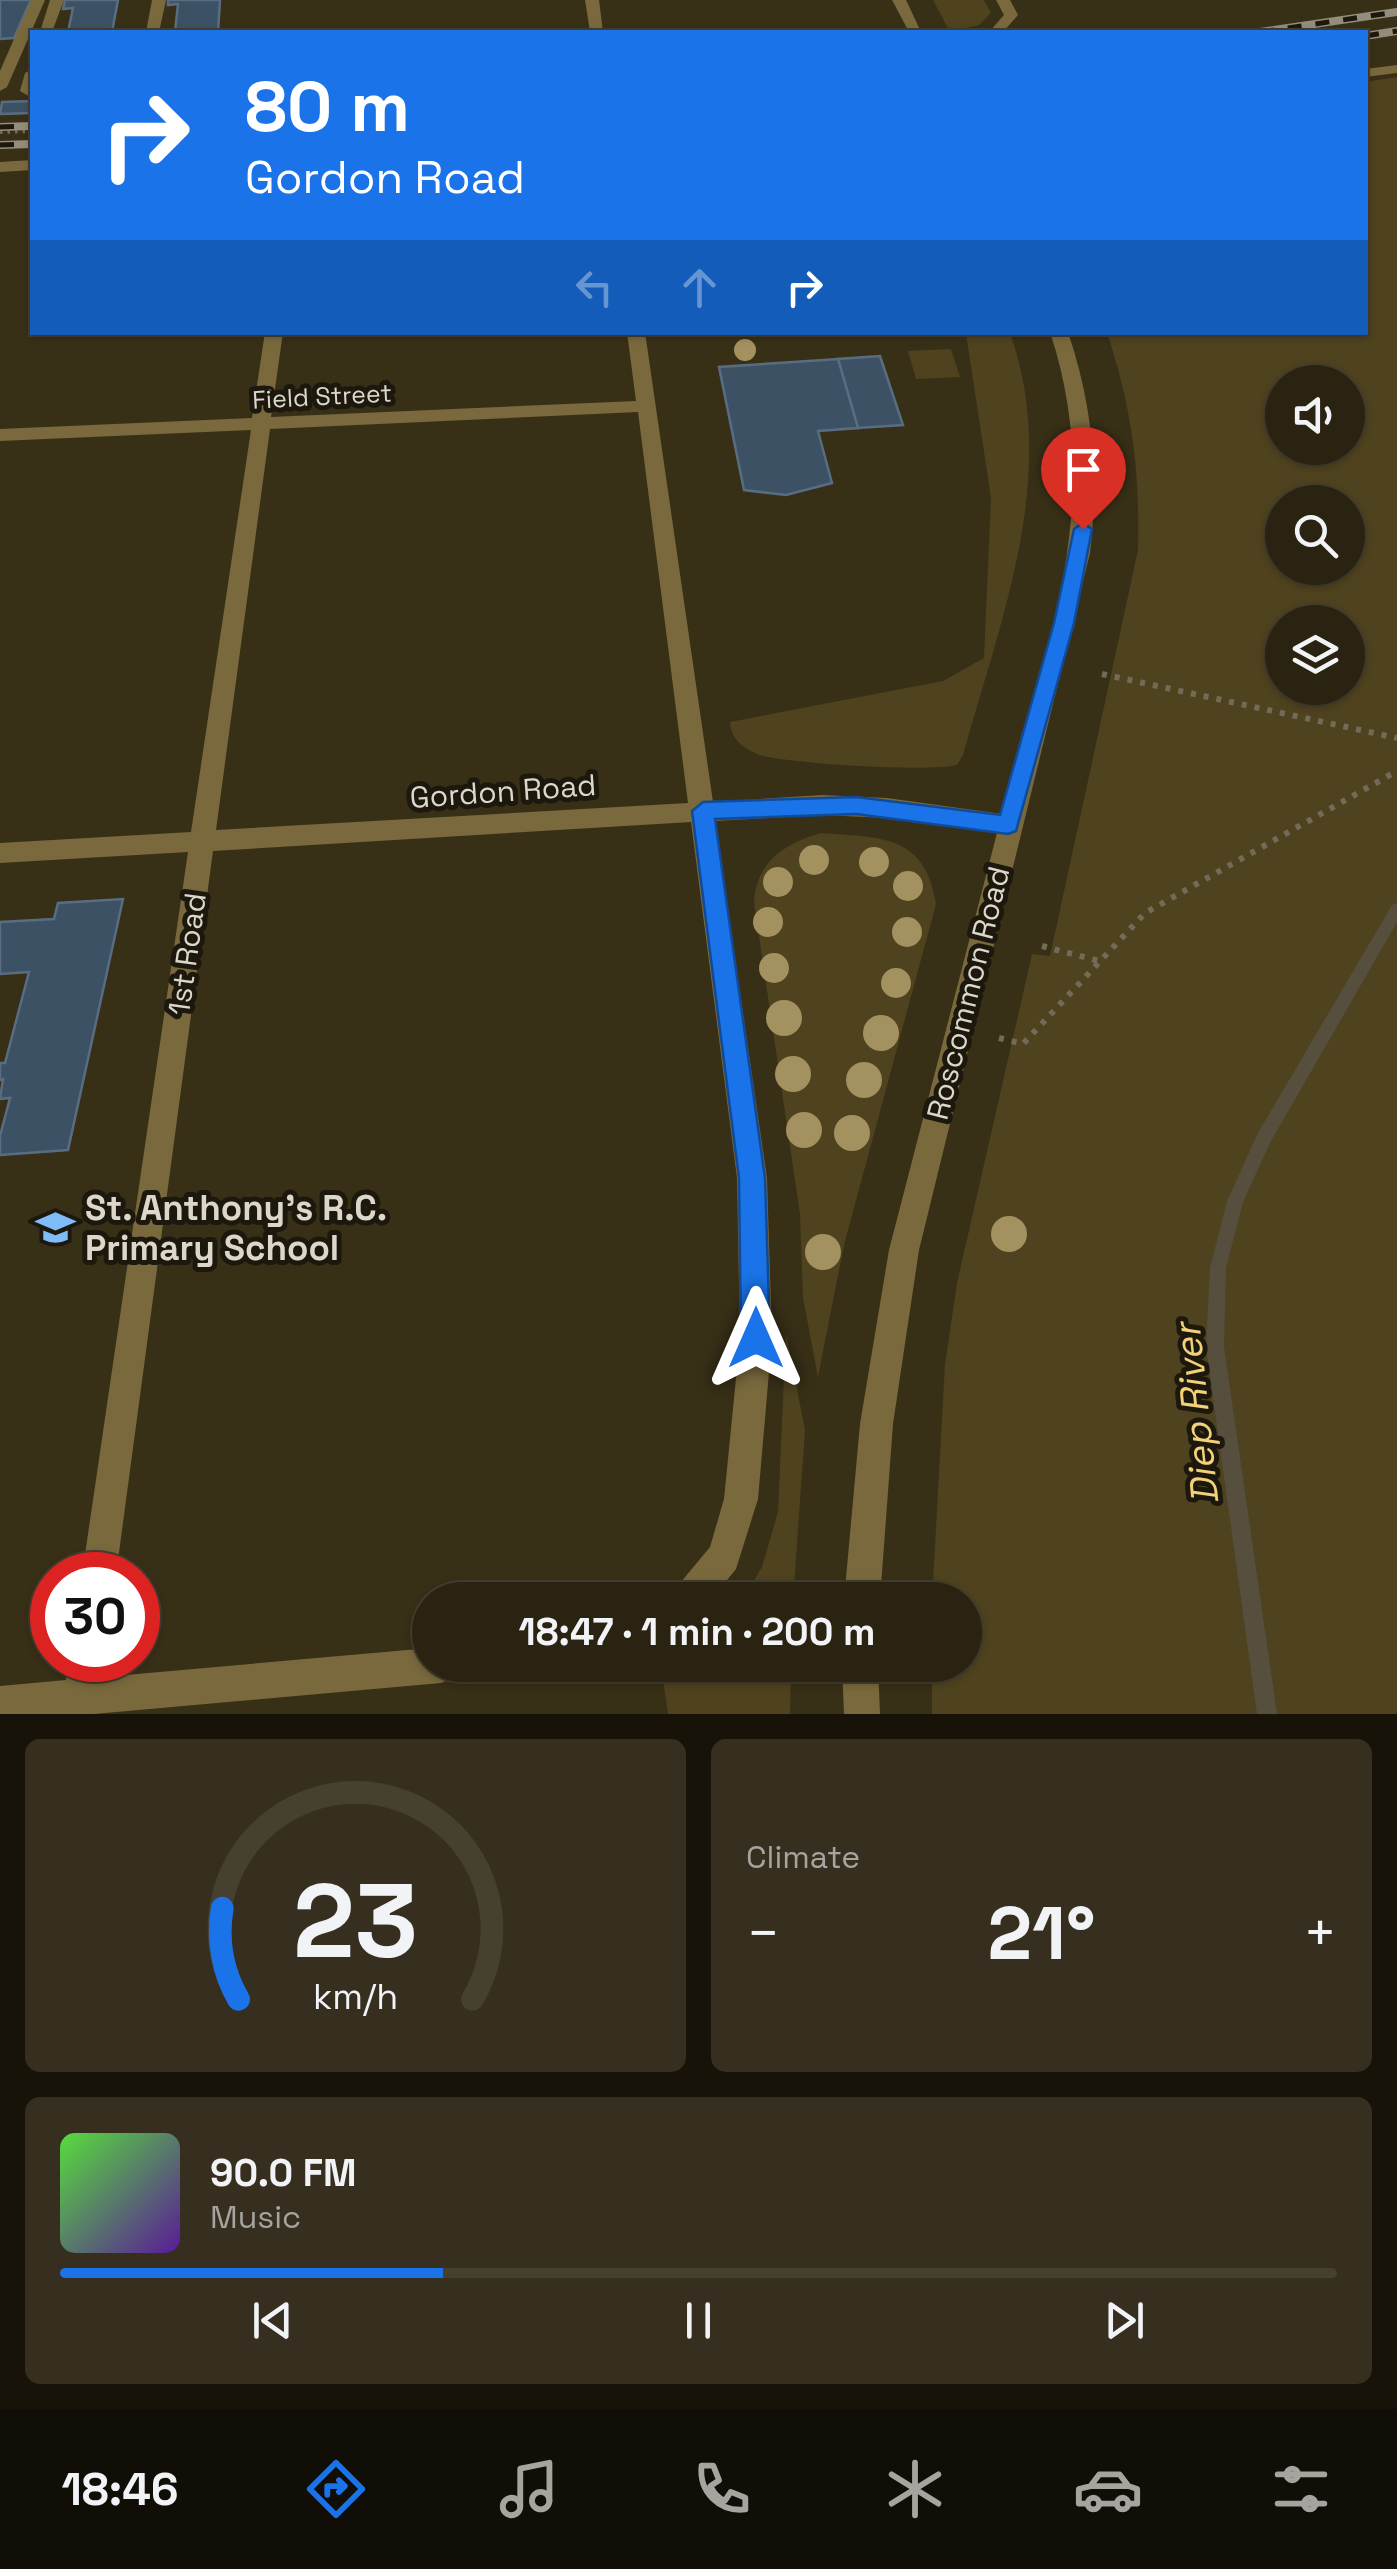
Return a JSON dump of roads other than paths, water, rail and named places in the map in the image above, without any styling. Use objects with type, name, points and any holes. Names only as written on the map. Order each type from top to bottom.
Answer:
[{"type":"street","points":[[0,88],[38,0]]},
{"type":"street","points":[[47,30],[57,0]]},
{"type":"street","points":[[152,30],[159,0]]},
{"type":"street","points":[[592,0],[597,30]]},
{"type":"street","points":[[899,0],[914,30]]},
{"type":"street","points":[[998,30],[1011,16],[1003,0]]},
{"type":"street","points":[[1368,73],[1397,69]]},
{"type":"street","points":[[0,166],[30,166]]},
{"type":"street","name":"1st Road","points":[[102,1552],[274,335]]},
{"type":"street","points":[[636,335],[752,1178],[756,1338],[742,1499],[724,1557],[703,1582]]},
{"type":"street","name":"Roscommon Road","points":[[863,1582],[867,1483],[883,1359],[904,1250],[1008,825],[1064,623],[1086,506],[1082,411],[1060,335]]},
{"type":"street","name":"Field Street","points":[[0,435],[646,406]]},
{"type":"street","name":"Gordon Road","points":[[0,853],[703,811],[856,806],[1008,825]]},
{"type":"street","points":[[0,1704],[412,1667]]},
{"type":"street","points":[[82,1696],[84,1682]]},
{"type":"street","points":[[861,1682],[862,1714]]},
{"type":"waterway","name":"Diep River","points":[[1267,1714],[1215,1347],[1218,1268],[1235,1201],[1264,1138],[1397,909]]},
{"type":"railway","points":[[1274,30],[1397,12]]},
{"type":"railway","points":[[1368,36],[1397,31]]},
{"type":"railway","points":[[0,127],[30,126]]},
{"type":"railway","points":[[0,145],[30,144]]},
{"type":"place","name":"St. Anthony's R.C. Primary School","points":[[55,1228]]}]
